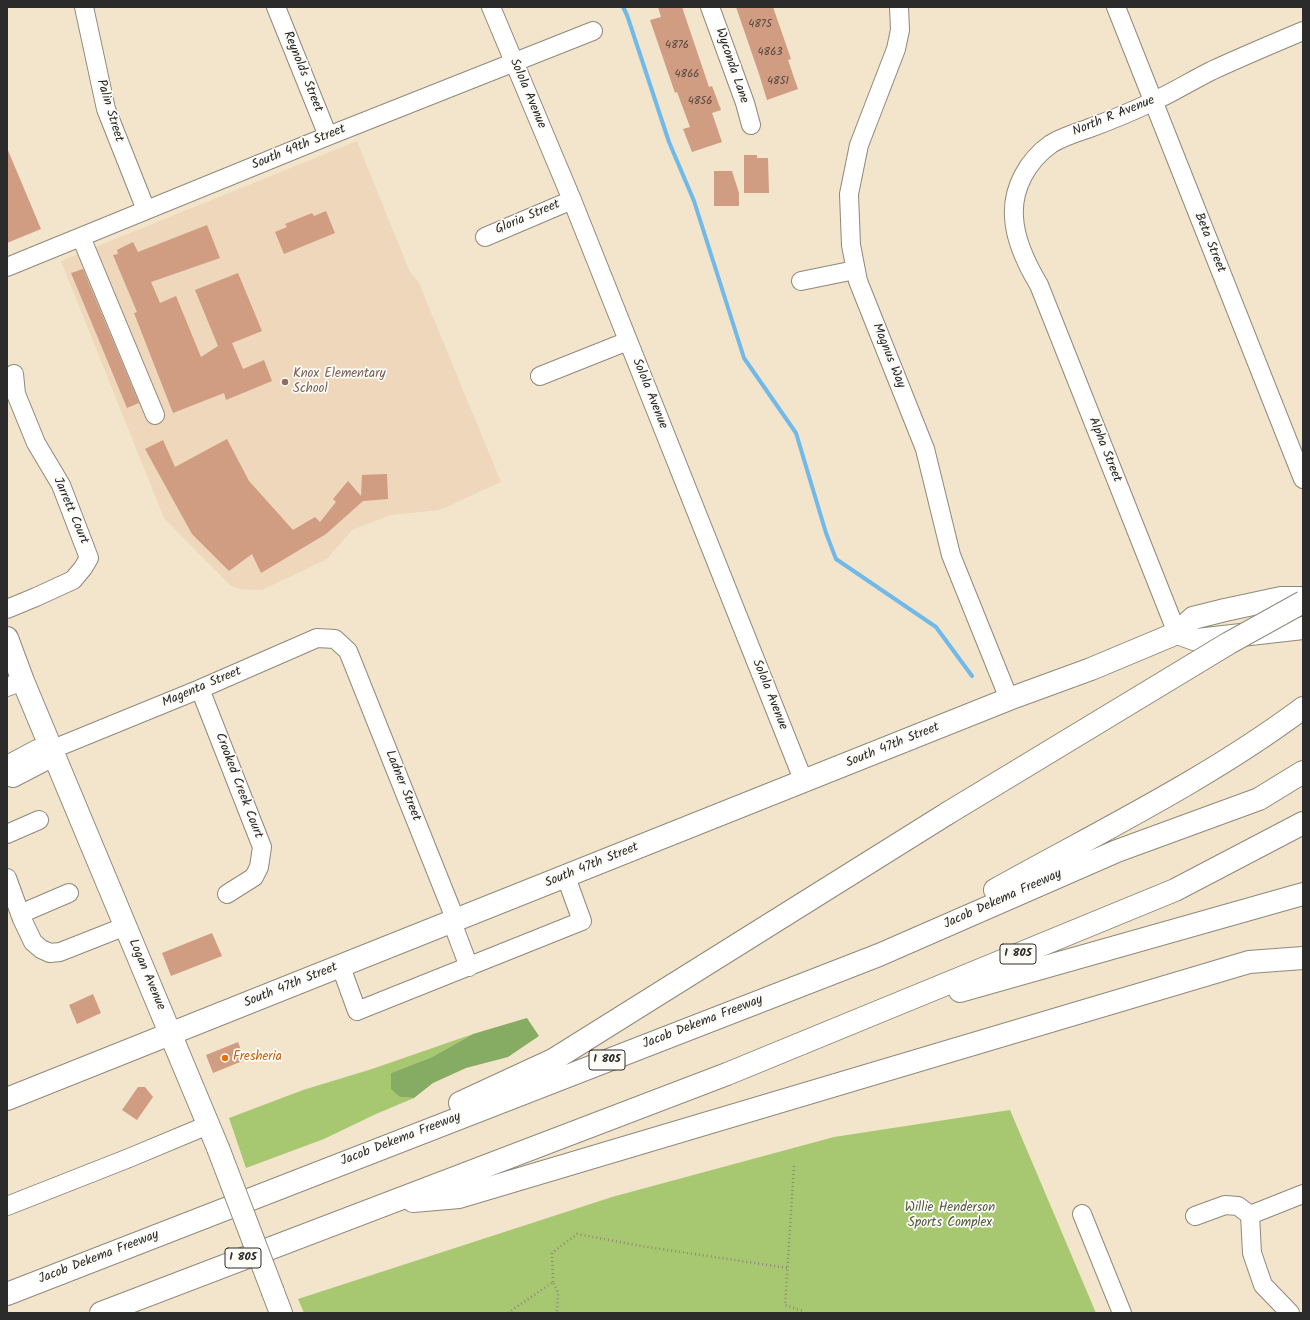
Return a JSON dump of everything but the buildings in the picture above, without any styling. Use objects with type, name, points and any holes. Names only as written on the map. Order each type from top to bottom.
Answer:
[{"type":"main road","name":"South 47th Street","points":[[7,1099],[454,922],[1008,699],[1092,668],[1177,633],[1193,618],[1281,598],[1303,598]]},
{"type":"main road","points":[[264,1193],[554,1060],[948,813],[1229,643],[1303,602]]},
{"type":"main road","points":[[1177,633],[1197,640],[1303,628]]},
{"type":"main road","name":"Logan Avenue","points":[[7,638],[15,684],[52,749],[218,1148],[281,1313]]},
{"type":"main road","points":[[879,954],[1206,773],[1271,731],[1303,708]]},
{"type":"main road","name":"Jacob Dekema Freeway","points":[[7,1294],[879,954],[1117,850],[1259,799],[1303,772]]},
{"type":"main road","name":"I 805","points":[[101,1313],[727,1074],[1175,890],[1303,823]]},
{"type":"main road","points":[[727,1074],[968,989],[1303,894]]},
{"type":"main road","points":[[385,1204],[459,1197],[1249,962],[1303,958]]},
{"type":"street","name":"Palin Street","points":[[84,7],[106,109],[146,210]]},
{"type":"street","name":"Reynolds Street","points":[[276,7],[328,136]]},
{"type":"street","name":"Solola Avenue","points":[[491,7],[572,200],[804,782]]},
{"type":"street","name":"Wyconda Lane","points":[[710,7],[745,103],[750,125]]},
{"type":"street","name":"Magnus Way","points":[[899,7],[900,30],[896,49],[858,145],[849,194],[851,245],[858,281],[925,449],[952,555],[1008,699]]},
{"type":"street","name":"Beta Street","points":[[1116,7],[1303,479]]},
{"type":"street","name":"South 49th Street","points":[[7,267],[328,136],[593,31]]},
{"type":"street","name":"North R Avenue","points":[[1030,268],[1016,231],[1014,205],[1019,184],[1023,176],[1033,160],[1042,152],[1062,138],[1153,102],[1211,72],[1303,31]]},
{"type":"street","name":"Gloria Street","points":[[485,237],[572,200]]},
{"type":"street","points":[[82,237],[155,415]]},
{"type":"street","name":"Alpha Street","points":[[1030,268],[1039,285],[1177,633]]},
{"type":"street","points":[[801,281],[855,270]]},
{"type":"street","points":[[540,376],[628,341]]},
{"type":"street","name":"Jarrett Court","points":[[7,608],[73,580],[89,558],[61,485],[36,443],[16,394],[14,374]]},
{"type":"street","name":"Magenta Street","points":[[52,749],[200,689],[317,638],[335,638],[348,651]]},
{"type":"street","name":"Ladner Street","points":[[348,651],[454,922],[469,967]]},
{"type":"street","name":"Crooked Creek Court","points":[[200,689],[262,847],[259,867],[254,877],[227,894]]},
{"type":"street","points":[[7,765],[37,748],[52,749]]},
{"type":"street","points":[[7,776],[13,778],[42,763],[52,749]]},
{"type":"street","points":[[7,834],[39,820]]},
{"type":"street","points":[[341,967],[357,1011],[469,967],[582,921],[566,877]]},
{"type":"street","points":[[7,878],[20,914],[33,942],[41,949],[50,953],[60,952],[126,926]]},
{"type":"street","points":[[20,914],[68,893]]},
{"type":"street","points":[[7,1206],[208,1125]]},
{"type":"street","points":[[1250,1215],[1303,1194]]},
{"type":"street","points":[[1195,1216],[1225,1206],[1238,1206],[1250,1215]]},
{"type":"street","points":[[1082,1214],[1122,1313]]},
{"type":"street","points":[[1250,1215],[1252,1253],[1263,1285],[1290,1313]]},
{"type":"street","points":[[1295,1313],[1303,1310]]},
{"type":"path","points":[[794,1166],[786,1305],[803,1311],[804,1313]]},
{"type":"path","points":[[557,1313],[558,1293],[553,1282],[552,1253],[577,1234],[641,1246],[788,1268]]},
{"type":"path","points":[[508,1313],[553,1282]]},
{"type":"shaded area","name":"Knox Elementary School","points":[[357,141],[409,270],[419,283],[501,482],[440,510],[391,515],[352,530],[327,559],[262,590],[239,589],[230,585],[164,518],[61,261]]},
{"type":"green space","points":[[527,1018],[539,1036],[508,1057],[466,1068],[433,1083],[414,1098],[400,1097],[391,1089],[391,1073],[432,1057],[473,1034]]},
{"type":"green space","points":[[473,1034],[432,1057],[391,1073],[400,1097],[414,1098],[324,1139],[246,1168],[229,1118],[303,1090],[372,1069]]},
{"type":"green space","name":"Willie Henderson Sports Complex","points":[[1010,1110],[1096,1313],[304,1313],[298,1299],[612,1197],[834,1137]]},
{"type":"waterway","points":[[623,7],[627,15],[669,142],[694,201],[744,358],[796,433],[826,533],[836,559],[936,627],[972,676]]},
{"type":"place","name":"Knox Elementary School","points":[[285,382]]},
{"type":"place","name":"Fresheria","points":[[225,1058]]}]
